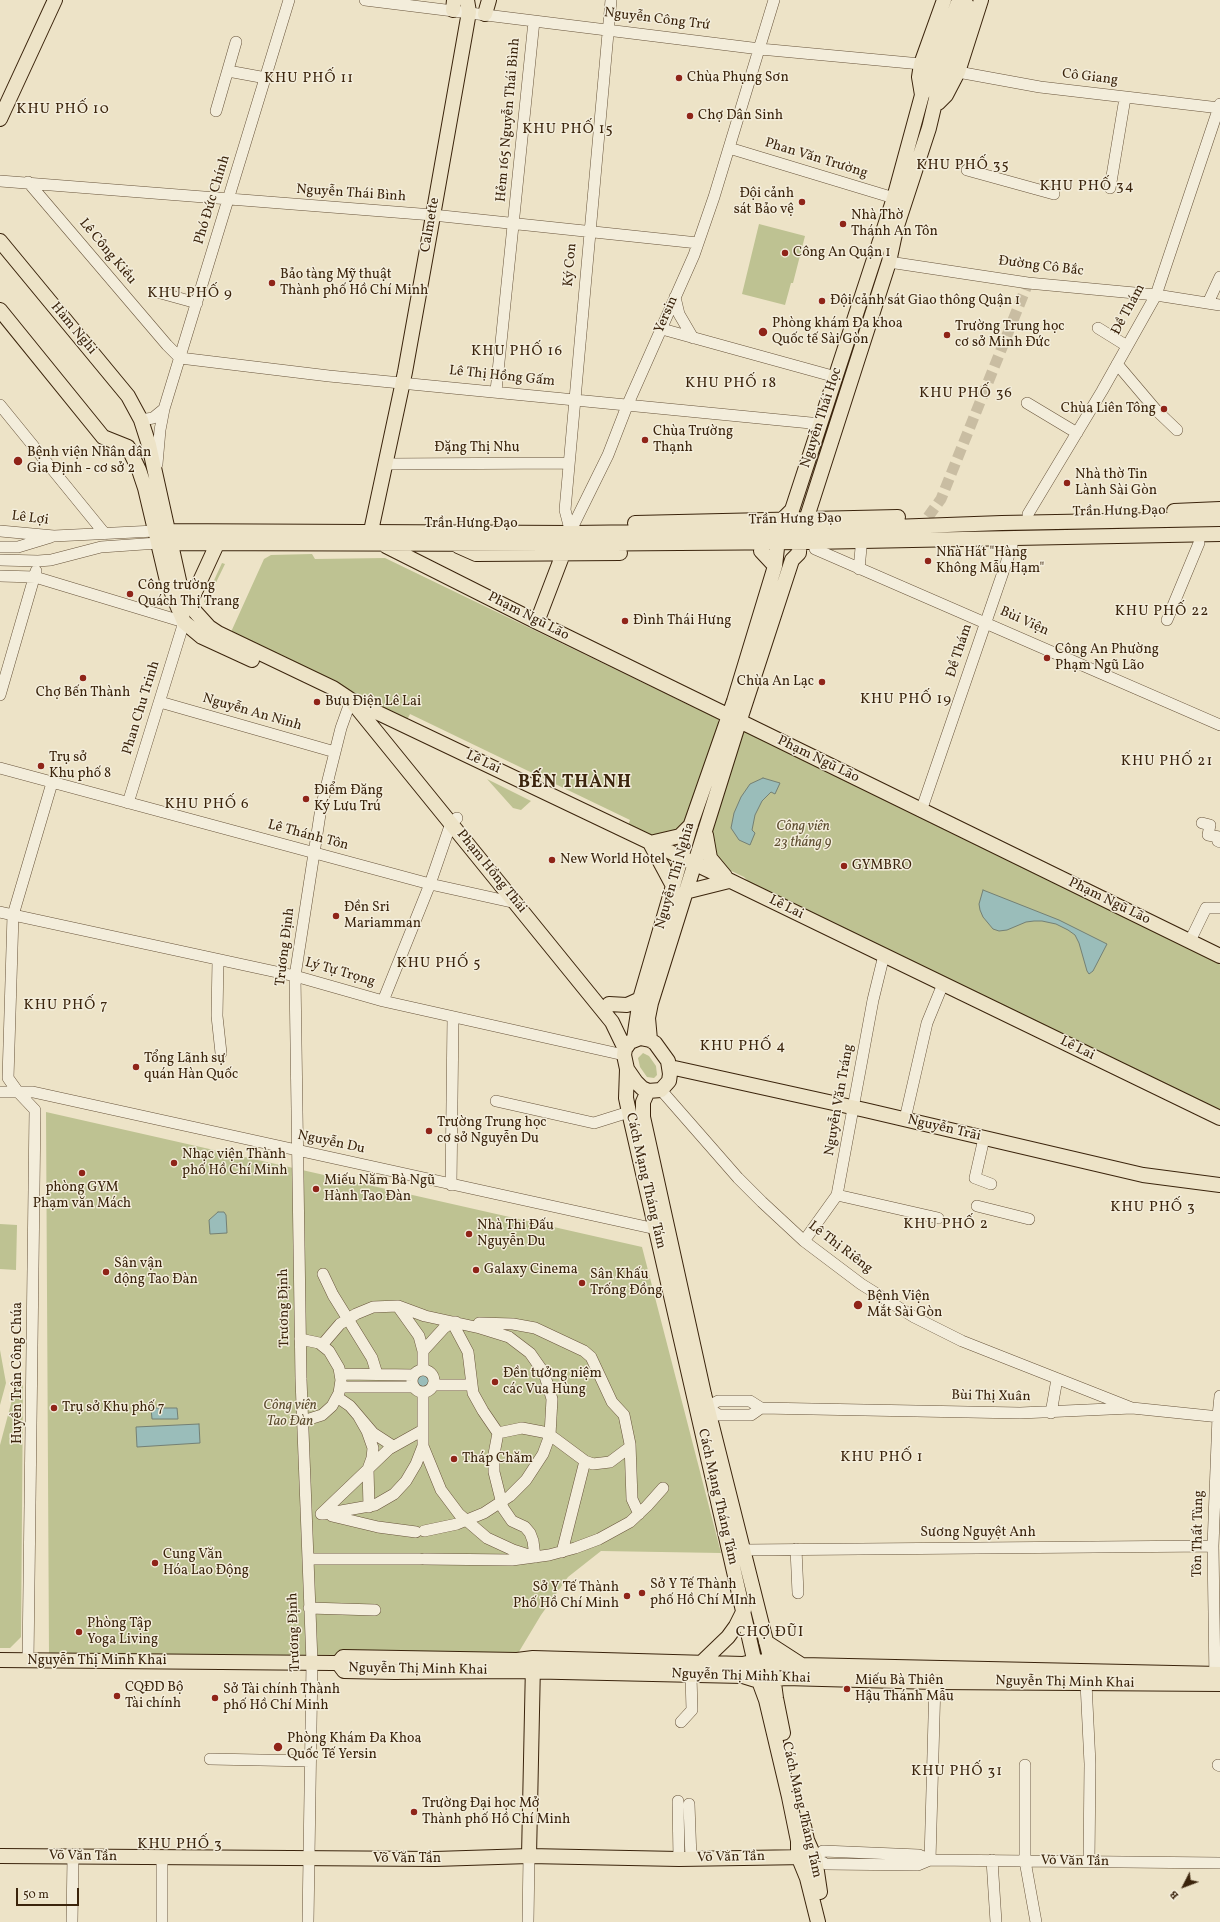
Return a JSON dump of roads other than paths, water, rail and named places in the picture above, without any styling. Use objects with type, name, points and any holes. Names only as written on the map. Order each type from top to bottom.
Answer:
[{"type":"main road","points":[[0,119],[55,0]]},
{"type":"main road","name":"Nguyễn Thái Học","points":[[935,106],[929,90],[919,77],[921,64],[944,0]]},
{"type":"main road","points":[[929,90],[959,0]]},
{"type":"main road","points":[[929,90],[968,0]]},
{"type":"main road","name":"Nguyễn Thái Học","points":[[734,719],[801,536],[849,382],[889,262],[896,230],[935,106],[946,95],[958,72],[981,0]]},
{"type":"main road","name":"Calmette","points":[[371,532],[402,382],[470,4]]},
{"type":"main road","name":"Nguyễn Thái Học","points":[[734,719],[778,542],[792,510],[821,424],[929,90]]},
{"type":"main road","name":"Hàm Nghi","points":[[0,241],[128,396],[141,420]]},
{"type":"main road","points":[[0,310],[104,437],[128,447],[141,476],[189,605]]},
{"type":"main road","points":[[836,377],[849,382]]},
{"type":"main road","points":[[141,420],[156,470],[167,581],[184,622]]},
{"type":"main road","name":"Trần Hưng Đạo","points":[[1201,515],[1220,509]]},
{"type":"main road","points":[[1199,538],[1201,515]]},
{"type":"main road","name":"Trần Hưng Đạo","points":[[222,539],[382,544],[453,544],[476,554],[569,536],[622,538],[735,536],[761,551],[778,542],[801,536],[871,523],[1201,515],[1220,519]]},
{"type":"main road","points":[[1014,542],[1026,519]]},
{"type":"main road","name":"Trần Hưng Đạo","points":[[222,539],[371,532],[622,538],[735,536],[778,542],[801,536],[861,545]]},
{"type":"main road","name":"Trần Hưng Đạo","points":[[801,536],[815,549],[861,545],[1199,538],[1220,534]]},
{"type":"main road","name":"Yersin","points":[[537,622],[569,536]]},
{"type":"main road","points":[[163,537],[222,539],[189,605]]},
{"type":"main road","name":"Trần Hưng Đạo","points":[[1199,538],[1220,542]]},
{"type":"main road","name":"Phạm Ngũ Lão","points":[[382,544],[921,811],[1220,956]]},
{"type":"main road","points":[[418,562],[423,544]]},
{"type":"main road","name":"Lê Lai","points":[[189,605],[201,620],[218,633],[334,688],[350,700],[682,857],[1220,1118]]},
{"type":"main road","name":"Lê Lai","points":[[184,622],[202,637],[330,696],[350,700]]},
{"type":"main road","name":"Phạm Hồng Thái","points":[[350,700],[609,1004],[618,1017],[628,1046]]},
{"type":"main road","name":"Phạm Hồng Thái","points":[[367,708],[516,903],[612,1022],[628,1046]]},
{"type":"main road","name":"Nguyễn Thị Nghĩa","points":[[650,1040],[648,1018],[679,889],[682,857],[691,824],[734,719]]},
{"type":"main road","name":"Nguyễn Thị Nghĩa","points":[[628,1046],[640,999],[679,889],[694,864],[705,831],[734,719]]},
{"type":"main road","points":[[691,824],[680,836],[650,843],[679,889],[729,881]]},
{"type":"main road","points":[[705,831],[710,858],[729,881]]},
{"type":"main road","points":[[609,1004],[627,1005],[640,999]]},
{"type":"main road","points":[[640,1038],[650,1040],[660,1048],[670,1067],[669,1081],[655,1090],[636,1082],[628,1069],[628,1046],[640,1038]]},
{"type":"main road","name":"Nguyễn Trãi","points":[[670,1067],[905,1119],[1143,1175],[1220,1185]]},
{"type":"main road","name":"Cách Mạng Tháng Tám","points":[[628,1069],[626,1098],[656,1229],[702,1408],[743,1550],[771,1661],[776,1698],[806,1840],[815,1858],[817,1876],[827,1922]]},
{"type":"main road","name":"Cách Mạng Tháng Tám","points":[[655,1090],[643,1102],[643,1117],[759,1680],[766,1700],[789,1797],[798,1841],[798,1856],[807,1878],[818,1922]]},
{"type":"main road","points":[[701,1663],[728,1636],[736,1626],[744,1610]]},
{"type":"main road","points":[[766,1642],[802,1665]]},
{"type":"main road","name":"Nguyễn Thị Minh Khai","points":[[0,1660],[338,1663],[343,1657],[517,1660],[533,1665],[691,1676],[743,1676],[759,1680],[785,1678],[935,1675],[1217,1679]]},
{"type":"main road","name":"Nguyễn Thị Minh Khai","points":[[533,1665],[743,1664],[755,1661],[771,1661],[802,1665],[935,1675],[1086,1683],[1217,1679]]},
{"type":"main road","points":[[529,1856],[533,1665]]},
{"type":"main road","name":"Võ Văn Tần","points":[[0,1856],[435,1859],[529,1856],[685,1859],[798,1856],[815,1858]]},
{"type":"street","name":"Phó Đức Chính","points":[[156,470],[157,449],[164,409],[289,0]]},
{"type":"street","name":"Nguyễn Công Trứ","points":[[365,0],[454,5],[470,4],[487,7],[534,20],[760,49],[921,64]]},
{"type":"street","name":"Ký Con","points":[[569,536],[565,510],[611,0]]},
{"type":"street","name":"Yersin","points":[[569,536],[608,455],[627,406],[662,329],[698,243],[760,49],[774,0]]},
{"type":"street","name":"Hẻm 165 Nguyễn Thái Bình","points":[[496,391],[534,20]]},
{"type":"street","points":[[216,111],[236,42]]},
{"type":"street","points":[[228,71],[266,78]]},
{"type":"street","name":"Cô Giang","points":[[958,72],[1019,84],[1125,98],[1165,100],[1220,106]]},
{"type":"street","points":[[1110,188],[1125,98]]},
{"type":"street","name":"Ðề Thám","points":[[1026,519],[1156,295],[1220,106]]},
{"type":"street","name":"Phan Văn Trường","points":[[729,148],[894,198]]},
{"type":"street","points":[[968,170],[1054,194]]},
{"type":"street","name":"Nguyễn Thái Bình","points":[[0,181],[433,215],[698,243]]},
{"type":"street","name":"Lê Công Kiều","points":[[28,182],[167,345],[180,358]]},
{"type":"street","name":"Đường Cô Bắc","points":[[889,262],[1028,283],[1156,295],[1220,305]]},
{"type":"street","points":[[1208,303],[1220,276]]},
{"type":"street","points":[[157,292],[197,303]]},
{"type":"street","points":[[675,297],[679,314],[693,338]]},
{"type":"street","points":[[1098,328],[1127,346]]},
{"type":"street","points":[[662,329],[836,377]]},
{"type":"street","name":"Lê Thị Hồng Gấm","points":[[180,358],[627,406],[821,424]]},
{"type":"street","points":[[1117,364],[1156,410],[1177,430]]},
{"type":"street","points":[[1027,403],[1077,433]]},
{"type":"street","points":[[0,405],[105,534]]},
{"type":"street","points":[[141,420],[153,418],[164,409]]},
{"type":"street","name":"Ðặng Thị Nhu","points":[[386,464],[569,463]]},
{"type":"street","name":"Lê Lợi","points":[[0,531],[54,536]]},
{"type":"street","points":[[54,536],[105,534],[163,537]]},
{"type":"street","name":"Lê Lợi","points":[[0,547],[18,547],[54,536]]},
{"type":"street","points":[[0,560],[51,560],[101,547],[163,537]]},
{"type":"street","points":[[1167,620],[1199,538]]},
{"type":"street","name":"Ðề Thám","points":[[921,811],[985,622],[1014,542]]},
{"type":"street","points":[[859,569],[861,545]]},
{"type":"street","name":"Bùi Viện","points":[[815,549],[1220,725]]},
{"type":"street","points":[[0,695],[5,660],[35,577],[38,561]]},
{"type":"street","points":[[0,576],[35,577],[184,622]]},
{"type":"street","name":"Phan Chu Trinh","points":[[128,803],[184,622]]},
{"type":"street","name":"Trương Định","points":[[308,1922],[312,1662],[300,1339],[296,976],[321,808],[350,700]]},
{"type":"street","name":"Nguyễn An Ninh","points":[[160,702],[335,752]]},
{"type":"street","name":"Lê Thánh Tôn","points":[[0,768],[430,884],[516,903]]},
{"type":"street","name":"Huyền Trân Công Chúa","points":[[28,1661],[35,1110],[18,1092],[8,1078],[13,915],[52,782]]},
{"type":"street","points":[[383,1001],[454,821]]},
{"type":"street","points":[[1202,823],[1210,826],[1208,835],[1219,837],[1218,842],[1220,842]]},
{"type":"street","points":[[1190,941],[1206,908],[1220,908]]},
{"type":"street","name":"Lý Tự Trọng","points":[[0,912],[296,976],[383,1001],[453,1017],[628,1046]]},
{"type":"street","name":"Nguyễn Văn Tráng","points":[[804,1241],[837,1195],[873,1000],[884,955]]},
{"type":"street","points":[[218,960],[217,1016],[221,1053]]},
{"type":"street","points":[[905,1119],[927,1023],[943,984]]},
{"type":"street","points":[[451,1185],[453,1017]]},
{"type":"street","name":"Lê Thị Riêng","points":[[655,1090],[738,1178],[804,1241],[861,1284],[914,1316],[990,1354],[1132,1408]]},
{"type":"street","name":"Nguyễn Du","points":[[0,1092],[33,1092],[297,1152],[656,1229]]},
{"type":"street","points":[[496,1101],[594,1123],[629,1112]]},
{"type":"street","points":[[984,1138],[975,1178],[990,1184]]},
{"type":"street","points":[[837,1195],[938,1218]]},
{"type":"street","points":[[977,1206],[1029,1219]]},
{"type":"street","points":[[323,1274],[372,1358],[377,1374]]},
{"type":"street","points":[[306,1512],[322,1514],[378,1527],[420,1532],[468,1521],[501,1502],[519,1488],[532,1472],[543,1454],[550,1434],[552,1411],[550,1389],[544,1373],[530,1353],[516,1341],[502,1334],[424,1316],[398,1306],[373,1307],[348,1318],[322,1345]]},
{"type":"street","points":[[398,1306],[415,1328],[423,1351]]},
{"type":"street","points":[[452,1322],[468,1352],[472,1382],[478,1402],[498,1433],[494,1450],[494,1472],[501,1502],[508,1517],[524,1527],[530,1533],[535,1557]]},
{"type":"street","points":[[322,1514],[369,1507],[387,1499],[400,1488],[416,1464],[423,1446],[419,1390],[412,1381],[418,1372],[423,1351],[437,1334],[452,1322],[523,1325],[547,1332],[584,1351],[596,1363],[612,1402],[624,1415],[630,1447],[632,1498],[639,1514]]},
{"type":"street","points":[[300,1339],[313,1341],[322,1345],[334,1356],[341,1374],[339,1392],[332,1406],[322,1415],[303,1421]]},
{"type":"street","points":[[339,1392],[430,1390],[434,1381],[430,1372],[341,1374]]},
{"type":"street","points":[[1050,1413],[1058,1379]]},
{"type":"street","points":[[434,1381],[472,1382]]},
{"type":"street","points":[[339,1392],[373,1433],[393,1446]]},
{"type":"street","name":"Tôn Thất Tùng","points":[[1217,1679],[1213,1546],[1220,1396]]},
{"type":"street","name":"Bùi Thị Xuân","points":[[702,1408],[718,1401],[750,1401],[761,1408],[1050,1413],[1132,1408],[1219,1416]]},
{"type":"street","points":[[359,1417],[372,1443],[372,1458],[368,1469],[369,1507]]},
{"type":"street","points":[[498,1433],[522,1428],[550,1434],[585,1461],[593,1464],[605,1464],[630,1447]]},
{"type":"street","points":[[322,1514],[393,1446],[423,1430]]},
{"type":"street","points":[[423,1446],[441,1490],[452,1506],[477,1530],[492,1540],[513,1550],[535,1557]]},
{"type":"street","points":[[562,1552],[585,1461]]},
{"type":"street","points":[[308,1558],[490,1561],[535,1557],[562,1552],[599,1539],[621,1528],[639,1514],[663,1488]]},
{"type":"street","name":"Sương Nguyệt Anh","points":[[743,1550],[1213,1546]]},
{"type":"street","points":[[796,1549],[798,1593]]},
{"type":"street","points":[[310,1608],[375,1610]]},
{"type":"street","points":[[930,1860],[935,1675]]},
{"type":"street","points":[[681,1722],[692,1710],[691,1676]]},
{"type":"street","points":[[1086,1683],[1090,1764],[1089,1862]]},
{"type":"street","points":[[210,1759],[310,1761]]},
{"type":"street","points":[[1025,1765],[1025,1861],[1036,1922]]},
{"type":"street","points":[[678,1801],[685,1859]]},
{"type":"street","points":[[685,1859],[689,1804]]},
{"type":"street","name":"Võ Văn Tần","points":[[815,1858],[823,1851],[919,1855],[930,1860],[1220,1863]]},
{"type":"street","points":[[528,1922],[529,1856]]},
{"type":"street","points":[[72,1922],[73,1857]]},
{"type":"street","points":[[162,1858],[162,1922]]},
{"type":"street","points":[[992,1860],[996,1922]]},
{"type":"water","points":[[763,778],[780,783],[775,794],[771,792],[762,801],[755,815],[752,830],[755,833],[750,845],[739,840],[731,828],[734,813],[741,797],[750,784]]},
{"type":"water","points":[[983,890],[1059,920],[1107,944],[1093,971],[1089,974],[1087,971],[1079,943],[1075,935],[1056,924],[1034,921],[1026,922],[1007,930],[999,931],[993,929],[983,917],[980,910],[979,904]]},
{"type":"water","points":[[218,1212],[224,1212],[226,1215],[227,1233],[210,1234],[209,1220]]},
{"type":"water","points":[[423,1375],[427,1377],[429,1381],[427,1385],[423,1387],[419,1385],[417,1381],[419,1377]]},
{"type":"water","points":[[151,1408],[177,1408],[178,1419],[152,1419]]},
{"type":"water","points":[[199,1424],[200,1443],[137,1447],[136,1427]]},
{"type":"tunnel","points":[[928,517],[941,499],[1028,283]]},
{"type":"place","name":"Chùa Phụng Sơn","points":[[679,78]]},
{"type":"place","name":"Chợ Dân Sinh","points":[[690,116]]},
{"type":"place","name":"Đội cảnh sát Bảo vệ","points":[[802,202]]},
{"type":"place","name":"Nhà Thờ Thánh An Tôn","points":[[843,224]]},
{"type":"place","name":"Công An Quận 1","points":[[785,253]]},
{"type":"place","name":"Bảo tàng Mỹ thuật Thành phố Hồ Chí Minh","points":[[272,283]]},
{"type":"place","name":"Đội cảnh sát Giao thông Quận 1","points":[[822,301]]},
{"type":"place","name":"Phòng khám Đa khoa Quốc tế Sài Gòn","points":[[763,332]]},
{"type":"place","name":"Trường Trung học cơ sở Minh Đức","points":[[947,335]]},
{"type":"place","name":"Chùa Liên Tông","points":[[1164,409]]},
{"type":"place","name":"Chùa Trường Thạnh","points":[[645,440]]},
{"type":"place","name":"Bệnh viện Nhân dân Gia Định - cơ sở 2","points":[[18,461]]},
{"type":"place","name":"Nhà thờ Tin Lành Sài Gòn","points":[[1067,483]]},
{"type":"place","name":"Nhà Hát \"Hàng Không Mẫu Hạm\"","points":[[928,561]]},
{"type":"place","name":"Công trường Quách Thị Trang","points":[[130,594]]},
{"type":"place","name":"Đình Thái Hưng","points":[[625,621]]},
{"type":"place","name":"Công An Phường Phạm Ngũ Lão","points":[[1047,658]]},
{"type":"place","name":"Chợ Bến Thành","points":[[83,678]]},
{"type":"place","name":"Chùa An Lạc","points":[[822,682]]},
{"type":"place","name":"Bưu Điện Lê Lai","points":[[317,702]]},
{"type":"place","name":"Trụ sở Khu phố 8","points":[[41,766]]},
{"type":"place","name":"Điểm Đăng Ký Lưu Trú","points":[[306,799]]},
{"type":"place","name":"New World Hotel","points":[[552,860]]},
{"type":"place","name":"GYMBRO","points":[[844,866]]},
{"type":"place","name":"Đền Sri Mariamman","points":[[336,916]]},
{"type":"place","name":"Tổng Lãnh sự quán Hàn Quốc","points":[[136,1067]]},
{"type":"place","name":"Trường Trung học cơ sở Nguyễn Du","points":[[429,1131]]},
{"type":"place","name":"Nhạc viện Thành phố Hồ Chí Minh","points":[[174,1163]]},
{"type":"place","name":"phòng GYM Phạm văn Mách","points":[[82,1173]]},
{"type":"place","name":"Miếu Năm Bà Ngũ Hành Tao Đàn","points":[[316,1189]]},
{"type":"place","name":"Nhà Thi Đấu Nguyễn Du","points":[[469,1234]]},
{"type":"place","name":"Galaxy Cinema","points":[[476,1270]]},
{"type":"place","name":"Sân vận động Tao Đàn","points":[[106,1272]]},
{"type":"place","name":"Sân Khấu Trống Đồng","points":[[582,1283]]},
{"type":"place","name":"Bệnh Viện Mắt Sài Gòn","points":[[858,1305]]},
{"type":"place","name":"Đền tưởng niệm các Vua Hùng","points":[[495,1382]]},
{"type":"place","name":"Trụ sở Khu phố 7","points":[[54,1408]]},
{"type":"place","name":"Tháp Chăm","points":[[454,1459]]},
{"type":"place","name":"Cung Văn Hóa Lao Động","points":[[155,1563]]},
{"type":"place","name":"Sở Y Tế Thành phố Hồ Chí MInh","points":[[642,1593]]},
{"type":"place","name":"Sở Y Tế Thành Phố Hồ Chí Minh","points":[[627,1596]]},
{"type":"place","name":"Phòng Tập Yoga Living","points":[[79,1632]]},
{"type":"place","name":"Miếu Bà Thiên Hậu Thánh Mẫu","points":[[847,1689]]},
{"type":"place","name":"CQĐD Bộ Tài chính","points":[[117,1696]]},
{"type":"place","name":"Sở Tài chính Thành phố Hồ Chí Minh","points":[[215,1698]]},
{"type":"place","name":"Phòng Khám Đa Khoa Quốc Tế Yersin","points":[[278,1747]]},
{"type":"place","name":"Trường Đại học Mở Thành phố Hồ Chí Minh","points":[[414,1812]]},
{"type":"district","name":"KHU PHỐ 11","points":[[309,79]]},
{"type":"district","name":"KHU PHỐ 10","points":[[63,110]]},
{"type":"district","name":"KHU PHỐ 15","points":[[568,130]]},
{"type":"district","name":"KHU PHỐ 35","points":[[963,166]]},
{"type":"district","name":"KHU PHỐ 34","points":[[1087,187]]},
{"type":"district","name":"KHU PHỐ 9","points":[[190,294]]},
{"type":"district","name":"KHU PHỐ 16","points":[[517,352]]},
{"type":"district","name":"KHU PHỐ 18","points":[[731,384]]},
{"type":"district","name":"KHU PHỐ 36","points":[[966,394]]},
{"type":"district","name":"KHU PHỐ 22","points":[[1162,612]]},
{"type":"district","name":"KHU PHỐ 19","points":[[906,700]]},
{"type":"district","name":"KHU PHỐ 21","points":[[1167,762]]},
{"type":"district","name":"BẾN THÀNH","points":[[575,784]]},
{"type":"district","name":"KHU PHỐ 6","points":[[207,805]]},
{"type":"district","name":"KHU PHỐ 5","points":[[439,964]]},
{"type":"district","name":"KHU PHỐ 7","points":[[66,1006]]},
{"type":"district","name":"KHU PHỐ 4","points":[[743,1047]]},
{"type":"district","name":"KHU PHỐ 3","points":[[1153,1208]]},
{"type":"district","name":"KHU PHỐ 2","points":[[946,1225]]},
{"type":"district","name":"KHU PHỐ 1","points":[[882,1458]]},
{"type":"district","name":"CHỢ ĐŨI","points":[[770,1633]]},
{"type":"district","name":"KHU PHỐ 31","points":[[957,1772]]},
{"type":"district","name":"KHU PHỐ 3","points":[[180,1845]]},
{"type":"park label","name":"Công viên 23 tháng 9","points":[[803,836]]},
{"type":"park label","name":"Công viên Tao Đàn","points":[[290,1414]]}]
